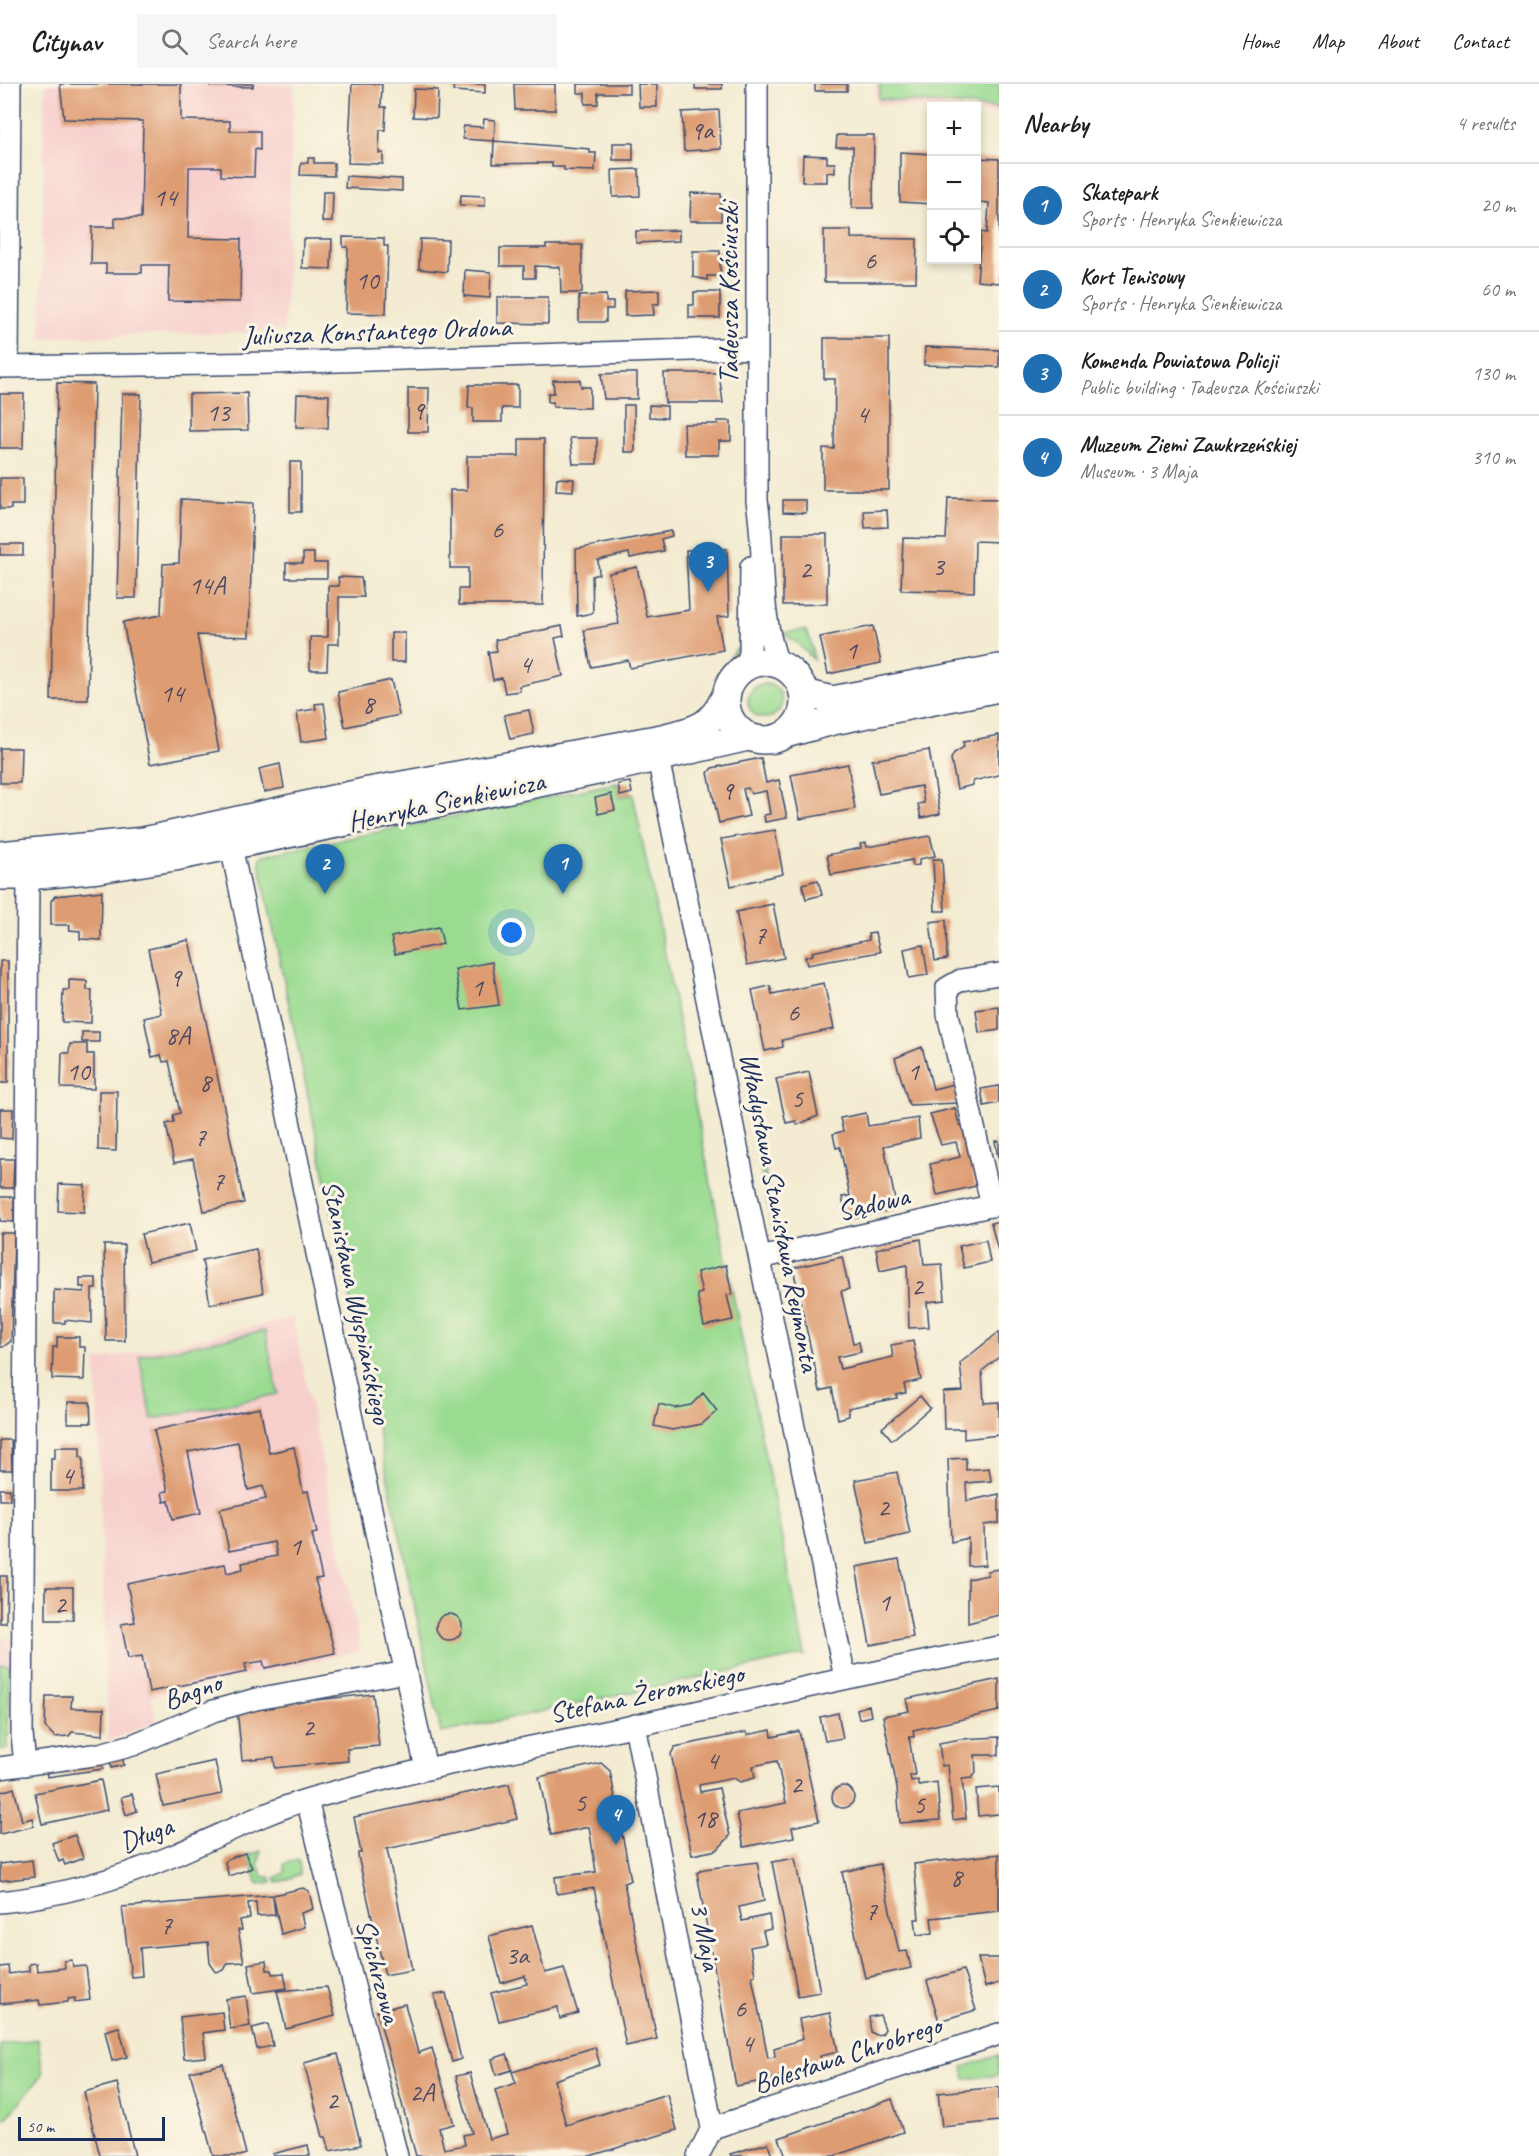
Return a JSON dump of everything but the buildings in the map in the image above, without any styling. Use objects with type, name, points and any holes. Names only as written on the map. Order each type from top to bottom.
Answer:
[{"type":"street","points":[[4,367],[10,84]]},
{"type":"street","name":"Tadeusza Kościuszki","points":[[757,84],[757,501],[762,530],[765,606],[771,647],[777,663]]},
{"type":"street","name":"Juliusza Konstantego Ordona","points":[[4,367],[401,359],[756,348]]},
{"type":"street","name":"Tadeusza Kościuszki","points":[[746,666],[750,653],[752,526],[757,501]]},
{"type":"street","points":[[999,668],[832,700],[809,694],[792,672],[777,663],[762,661],[746,666],[733,677],[725,697],[727,712],[734,725],[748,737],[767,741],[833,721],[999,688]]},
{"type":"street","points":[[789,733],[803,711],[805,698],[801,685]]},
{"type":"street","name":"Henryka Sienkiewicza","points":[[0,855],[144,841],[380,789],[662,738],[704,725],[717,716],[725,697]]},
{"type":"street","name":"Henryka Sienkiewicza","points":[[0,876],[28,876],[99,869],[231,846],[748,737]]},
{"type":"street","name":"Władysława Stanisława Reymonta","points":[[664,756],[760,1258],[845,1678]]},
{"type":"street","name":"Stanisława Wyspiańskiego","points":[[231,846],[426,1769]]},
{"type":"street","points":[[25,1765],[22,1734],[23,1415],[28,876]]},
{"type":"street","points":[[996,1205],[948,1014],[947,988],[961,980],[999,974]]},
{"type":"street","name":"Sądowa","points":[[760,1258],[996,1205]]},
{"type":"street","name":"Stefana Żeromskiego","points":[[307,1800],[426,1769],[999,1647]]},
{"type":"street","name":"Bagno","points":[[0,1768],[100,1754],[133,1745],[213,1711],[256,1699],[406,1672]]},
{"type":"street","name":"3 Maja","points":[[635,1725],[665,1870],[712,2128]]},
{"type":"street","name":"Długa","points":[[0,1902],[42,1897],[94,1884],[171,1856],[307,1800]]},
{"type":"street","name":"Spichrzowa","points":[[307,1800],[397,2156]]},
{"type":"street","name":"Bolesława Chrobrego","points":[[712,2128],[999,2034]]},
{"type":"street","points":[[698,2156],[712,2128]]},
{"type":"shaded area","points":[[45,84],[294,84],[284,331],[41,338]]},
{"type":"shaded area","points":[[876,84],[999,84],[999,113],[981,112],[981,102],[927,102],[927,108],[876,104]]},
{"type":"shaded area","points":[[293,1318],[361,1651],[151,1696],[157,1721],[108,1741],[96,1361]]},
{"type":"shaded area","points":[[0,1638],[12,1638],[9,1746],[6,1752],[0,1752]]},
{"type":"green space","points":[[880,84],[999,84],[999,108],[981,107],[981,102],[927,103],[879,99]]},
{"type":"green space","points":[[805,630],[810,638],[814,660],[797,643],[782,633]]},
{"type":"green space","points":[[740,648],[739,656],[722,679],[718,677],[736,649]]},
{"type":"green space","points":[[765,684],[777,689],[782,701],[777,713],[765,718],[753,713],[748,701],[753,689]]},
{"type":"green space","points":[[617,783],[620,797],[633,794],[805,1655],[441,1733],[259,861],[261,856]]},
{"type":"green space","points":[[761,1150],[776,1227],[773,1228],[757,1151]]},
{"type":"green space","points":[[265,1331],[278,1394],[152,1419],[139,1356]]},
{"type":"green space","points":[[0,1665],[9,1665],[8,1749],[0,1749]]},
{"type":"green space","points":[[261,1851],[258,1865],[263,1877],[270,1877],[272,1882],[258,1884],[248,1855]]},
{"type":"green space","points":[[299,1860],[300,1874],[277,1883],[275,1878],[285,1873],[284,1864]]},
{"type":"green space","points":[[38,2039],[43,2074],[6,2119],[0,2114],[0,2045]]},
{"type":"green space","points":[[999,2055],[999,2075],[965,2079],[963,2067]]},
{"type":"place","name":"Komenda Powiatowa Policji","points":[[708,592]]},
{"type":"place","name":"Kort Tenisowy","points":[[325,894]]},
{"type":"place","name":"Skatepark","points":[[563,894]]},
{"type":"place","name":"Muzeum Ziemi Zawkrzeńskiej","points":[[616,1845]]}]
